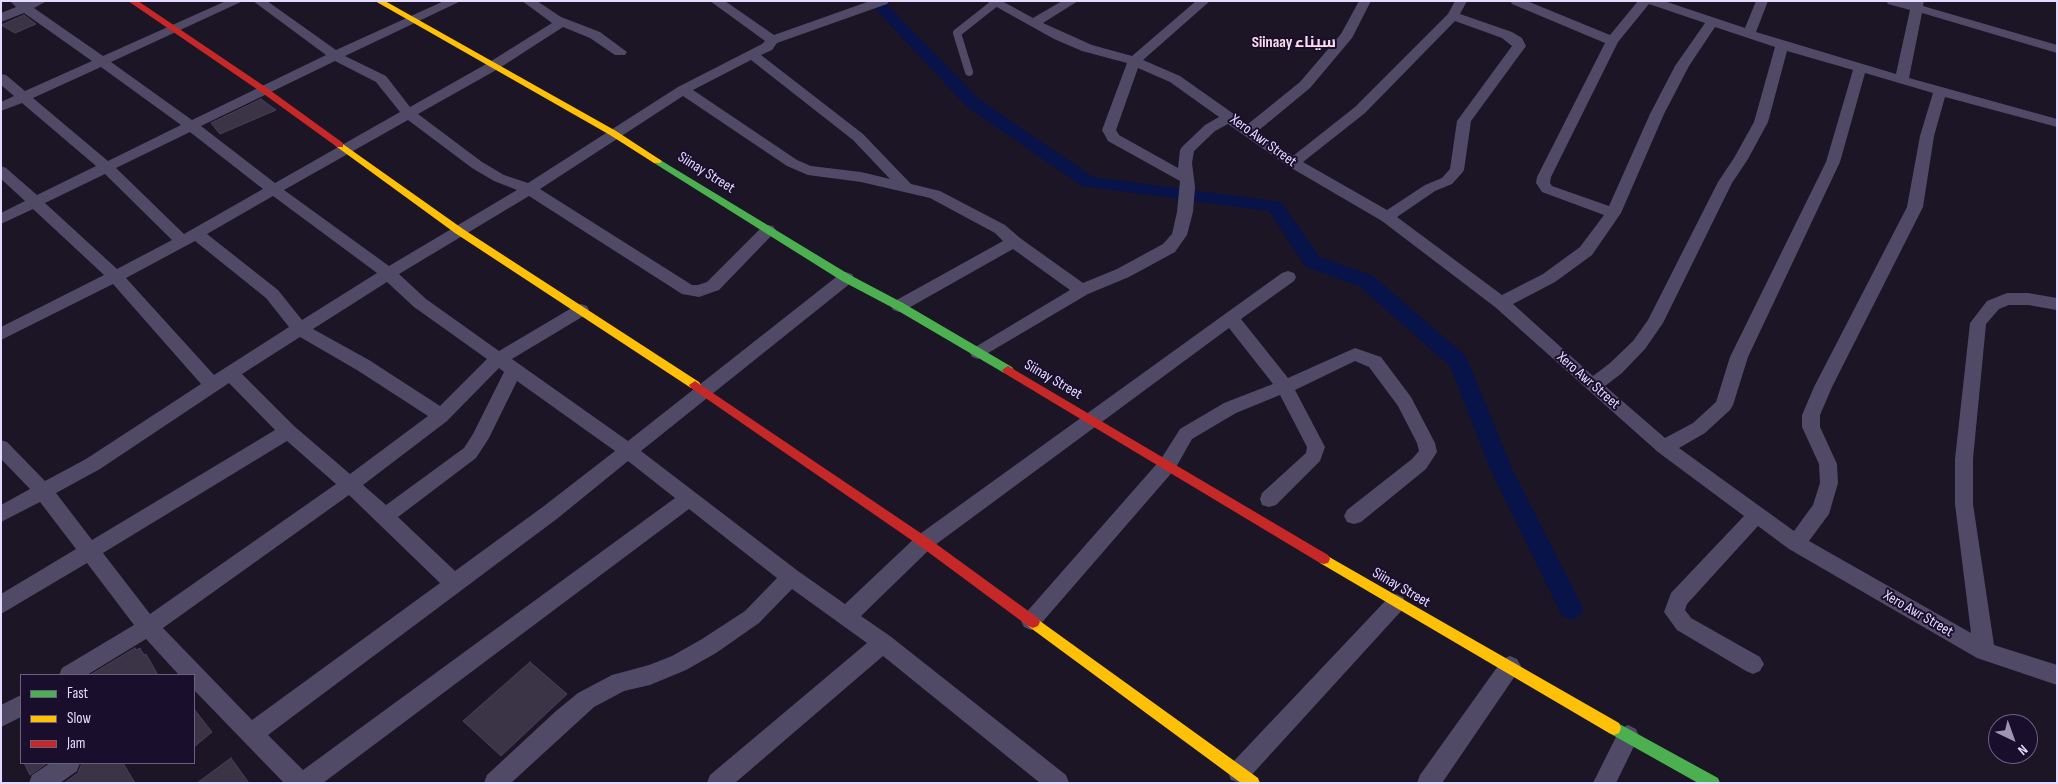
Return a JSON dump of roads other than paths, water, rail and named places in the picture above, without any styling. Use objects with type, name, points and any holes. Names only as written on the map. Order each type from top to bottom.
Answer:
[{"type":"street","points":[[1,18],[21,4],[40,1]]},
{"type":"street","points":[[132,1],[264,90],[459,231],[704,391],[924,542],[1246,778],[1396,604]]},
{"type":"street","points":[[1,107],[237,1]]},
{"type":"street","points":[[259,1],[335,56],[381,79],[408,113],[487,172],[529,189],[688,290],[699,291],[713,286],[768,230]]},
{"type":"street","name":"Siinay Street","points":[[379,1],[614,133],[846,278],[899,306],[1168,464],[1396,604],[1510,666],[1628,736],[1713,783]]},
{"type":"street","points":[[1,219],[264,90],[412,19],[455,1]]},
{"type":"street","points":[[528,1],[562,22],[595,35],[620,52]]},
{"type":"street","points":[[716,1],[772,40]]},
{"type":"street","points":[[1,514],[93,464],[230,373],[529,189],[683,90],[767,47],[772,40],[883,1]]},
{"type":"street","points":[[1033,23],[1072,1]]},
{"type":"street","points":[[1187,183],[1114,138],[1109,130],[1134,61],[1204,1]]},
{"type":"street","points":[[1250,131],[1305,85],[1347,35],[1365,1]]},
{"type":"street","points":[[1293,163],[1360,110],[1453,16],[1461,1]]},
{"type":"street","points":[[1516,1],[1612,40]]},
{"type":"street","points":[[1613,213],[1548,189],[1543,183],[1544,177],[1612,40],[1645,1]]},
{"type":"street","points":[[1651,1],[1711,23],[1782,45],[1940,91],[2057,122]]},
{"type":"street","points":[[1749,34],[1762,1]]},
{"type":"street","points":[[1892,1],[1917,5],[2057,49]]},
{"type":"street","name":"Xero Awr Street","points":[[994,2],[1059,36],[1087,48],[1134,61],[1174,79],[1293,163],[1387,218],[1501,303],[1664,447],[1796,543],[1984,651],[2057,675]]},
{"type":"street","points":[[21,4],[192,126],[273,189],[389,274],[420,303],[513,372],[628,452],[791,577],[883,643],[1052,781]]},
{"type":"street","points":[[1902,80],[1917,5]]},
{"type":"street","points":[[1387,218],[1430,188],[1446,181],[1457,170],[1464,121],[1519,46],[1517,41],[1506,35],[1453,16]]},
{"type":"street","points":[[1,317],[8,331],[116,277],[189,238],[493,66],[562,22]]},
{"type":"street","points":[[1501,303],[1549,278],[1586,251],[1613,213],[1654,122],[1682,66],[1711,23]]},
{"type":"street","points":[[1593,386],[1616,368],[1639,345],[1655,323],[1725,182],[1741,159],[1761,122],[1782,45]]},
{"type":"street","points":[[752,55],[858,137],[907,188]]},
{"type":"street","points":[[1664,447],[1699,428],[1724,405],[1739,357],[1833,162],[1860,68]]},
{"type":"street","points":[[1,78],[189,238],[272,294],[300,329],[363,365],[442,416]]},
{"type":"street","points":[[683,90],[792,163],[808,170],[861,177],[935,194],[1000,229],[1014,242],[1082,290]]},
{"type":"street","points":[[1796,543],[1822,508],[1829,484],[1828,464],[1811,427],[1811,415],[1823,387],[1915,207],[1927,136],[1940,91]]},
{"type":"street","points":[[978,353],[1082,290],[1123,273],[1169,248],[1180,235],[1185,212],[1188,150],[1210,128],[1230,117]]},
{"type":"street","points":[[1,171],[116,277],[212,385]]},
{"type":"street","points":[[899,306],[1014,242]]},
{"type":"street","points":[[251,734],[552,512],[846,278]]},
{"type":"street","points":[[847,616],[924,542],[1091,419],[1288,278]]},
{"type":"street","points":[[1984,651],[1964,504],[1964,459],[1978,323],[1992,305],[2007,299],[2028,299],[2057,304]]},
{"type":"street","points":[[71,674],[148,627],[350,484],[442,416],[498,360],[580,310]]},
{"type":"street","points":[[1231,318],[1284,386],[1316,447],[1314,456],[1269,499]]},
{"type":"street","points":[[1031,620],[1168,464],[1186,434],[1230,408],[1355,354],[1375,362],[1405,402],[1426,444],[1428,452],[1419,464],[1354,516]]},
{"type":"street","points":[[385,516],[470,453],[480,438],[513,372]]},
{"type":"street","points":[[230,373],[288,431],[385,516],[455,584]]},
{"type":"street","points":[[1,605],[288,431]]},
{"type":"street","points":[[1,447],[43,491],[148,627],[192,674]]},
{"type":"street","points":[[304,783],[610,554],[689,498]]},
{"type":"street","points":[[1753,664],[1684,624],[1674,612],[1678,599],[1757,515]]},
{"type":"street","points":[[495,783],[564,718],[586,700],[620,682],[650,675],[679,663],[709,646],[752,617],[791,577]]},
{"type":"street","points":[[718,783],[883,643]]},
{"type":"street","points":[[1428,783],[1510,666]]},
{"type":"street","points":[[195,677],[300,783]]},
{"type":"street","points":[[1,717],[20,706]]},
{"type":"street","points":[[1604,783],[1628,736]]},
{"type":"street","points":[[40,783],[68,764]]},
{"type":"lane","points":[[969,72],[957,33],[994,2]]},
{"type":"waterway","points":[[875,1],[973,103],[1088,182],[1275,206],[1313,262],[1366,281],[1459,362],[1502,471],[1571,608]]},
{"type":"district","name":"Siinaay سيناء","points":[[1294,43]]}]
